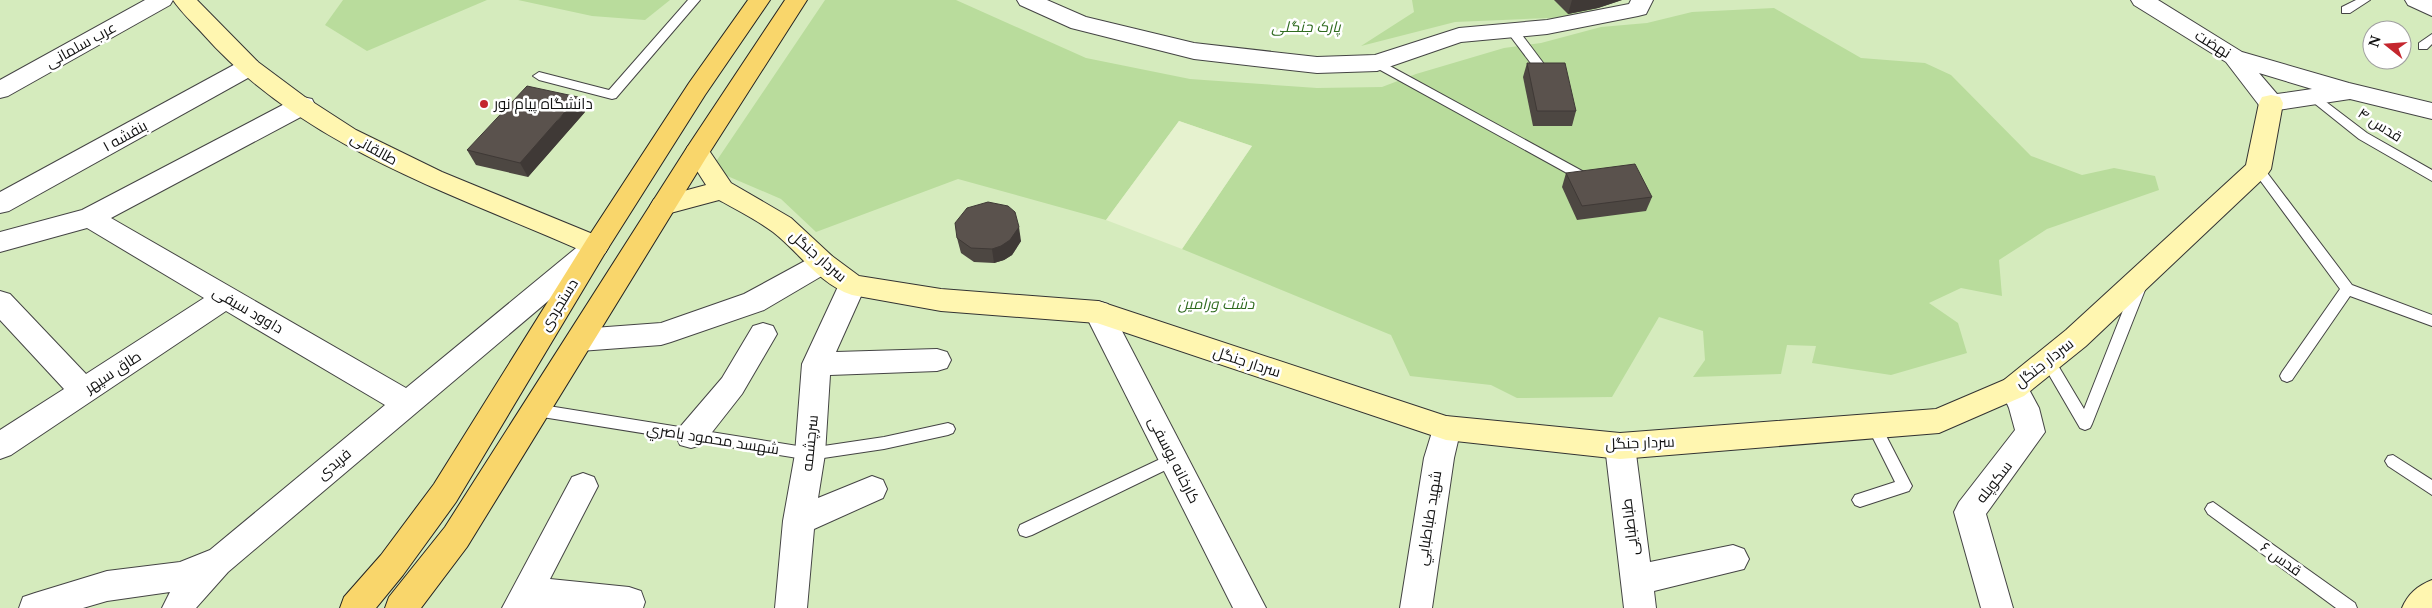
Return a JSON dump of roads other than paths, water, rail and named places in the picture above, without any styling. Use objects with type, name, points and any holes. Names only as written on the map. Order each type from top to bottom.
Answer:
[{"type":"main road","name":"دستجردی","points":[[356,608],[392,565],[445,493],[596,246],[698,89],[759,0]]},
{"type":"main road","points":[[400,608],[456,537],[697,152],[796,0]]},
{"type":"street","name":"عرب سلمانی","points":[[0,90],[162,0]]},
{"type":"street","name":"طالقانی","points":[[184,0],[249,67],[378,154],[469,195],[535,219],[596,246]]},
{"type":"street","points":[[1028,0],[1079,23],[1194,51],[1316,66],[1378,63],[1459,35],[1547,27],[1638,9],[1642,0]]},
{"type":"street","name":"نهضت","points":[[2142,0],[2234,57],[2271,102]]},
{"type":"street","points":[[2416,0],[2432,9]]},
{"type":"street","points":[[2234,57],[2350,91],[2432,111]]},
{"type":"street","name":"بنفشه ۱","points":[[0,204],[249,67]]},
{"type":"street","points":[[2258,169],[2271,102],[2350,91]]},
{"type":"street","points":[[0,242],[90,218],[303,105]]},
{"type":"street","points":[[663,206],[722,190],[697,152]]},
{"type":"street","name":"سردار جنگل","points":[[722,190],[782,225],[822,263],[852,285],[941,300],[1098,312],[1446,428],[1620,446],[1939,421],[2014,388],[2048,361],[2144,276],[2258,169]]},
{"type":"street","name":"داوود سیفی","points":[[90,218],[406,403]]},
{"type":"street","name":"فریدی","points":[[35,608],[107,586],[181,576],[221,560],[406,403],[596,246]]},
{"type":"street","points":[[580,340],[661,334],[754,302],[822,263]]},
{"type":"street","name":"سرچشمه","points":[[791,608],[799,521],[810,454],[816,364],[852,285]]},
{"type":"street","name":"طاق سپهر","points":[[0,446],[226,297]]},
{"type":"street","points":[[0,302],[84,391]]},
{"type":"street","name":"کارخانه یوسفی","points":[[1098,312],[1250,608]]},
{"type":"street","points":[[691,436],[732,386],[763,334]]},
{"type":"street","points":[[816,364],[937,360]]},
{"type":"street","name":"سکوپله","points":[[1998,608],[1970,512],[2030,432],[2024,408],[2014,388]]},
{"type":"street","name":"شهيد طباطبايي","points":[[1416,608],[1438,458],[1446,428]]},
{"type":"street","name":"طباطبایی","points":[[1620,446],[1638,594]]},
{"type":"street","points":[[583,486],[523,600],[629,602]]},
{"type":"street","points":[[799,521],[872,490]]},
{"type":"street","points":[[1638,594],[1733,559]]},
{"type":"street","points":[[178,608],[186,596],[221,560]]},
{"type":"street","points":[[2418,608],[2432,595]]},
{"type":"lane","points":[[538,76],[612,95],[694,0]]},
{"type":"lane","points":[[2346,10],[2364,0]]},
{"type":"lane","points":[[1512,30],[1543,71]]},
{"type":"lane","points":[[1378,63],[1580,175]]},
{"type":"lane","name":"قدس ۴","points":[[2313,96],[2363,136],[2432,176]]},
{"type":"lane","points":[[2258,169],[2348,288],[2432,321]]},
{"type":"lane","points":[[2048,361],[2085,424],[2144,276]]},
{"type":"lane","points":[[2287,376],[2348,288]]},
{"type":"lane","name":"شهسد محمود باصري","points":[[536,410],[810,454],[884,444],[948,429]]},
{"type":"lane","points":[[1860,500],[1904,486],[1874,426]]},
{"type":"lane","points":[[1026,530],[1173,459]]},
{"type":"lane","points":[[2393,461],[2432,488]]},
{"type":"lane","name":"قدس ۶","points":[[2213,509],[2349,608]]},
{"type":"place","name":"دانشگاه پیام نور","points":[[484,104]]},
{"type":"park label","name":"پارک جنگلی","points":[[1306,27]]},
{"type":"park label","name":"دشت ورامین","points":[[1216,304]]}]
